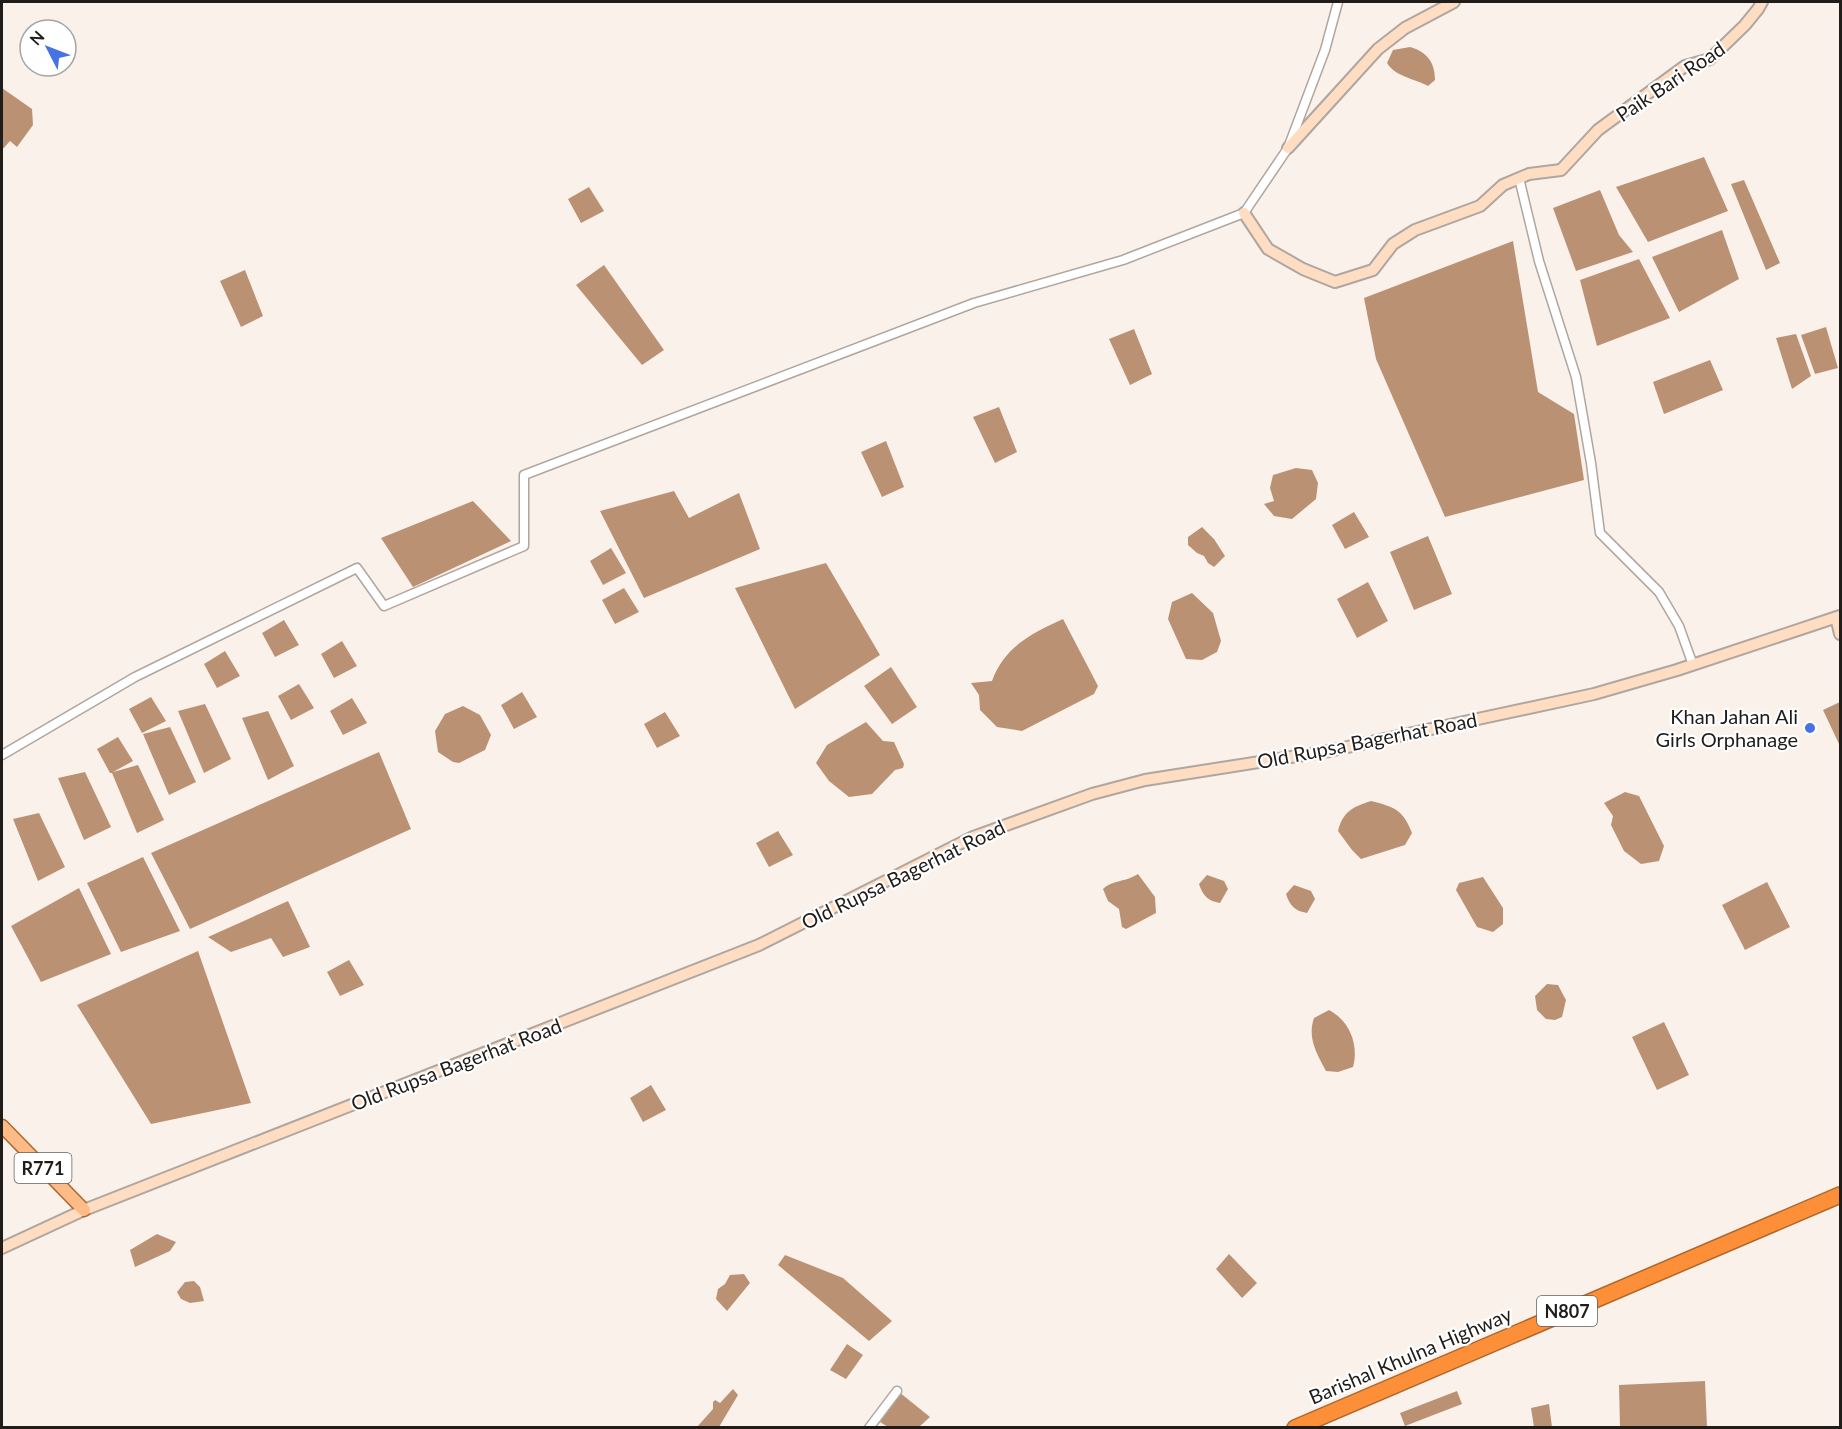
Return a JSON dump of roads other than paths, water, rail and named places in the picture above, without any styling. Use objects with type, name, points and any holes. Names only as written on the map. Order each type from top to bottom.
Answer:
[{"type":"highway","name":"Barishal Khulna Highway","points":[[1294,1428],[1840,1195]]},
{"type":"main road","name":"R771","points":[[2,1126],[84,1210]]},
{"type":"street","points":[[1288,148],[1325,50],[1338,2]]},
{"type":"street","points":[[2,755],[135,676],[357,568],[384,606],[524,546],[524,475],[974,303],[1123,260],[1244,213],[1288,148],[1378,50],[1405,28],[1455,2]]},
{"type":"street","name":"Paik Bari Road","points":[[1244,213],[1268,249],[1303,269],[1335,282],[1373,270],[1393,244],[1415,230],[1480,206],[1503,185],[1519,178],[1529,174],[1561,170],[1598,130],[1685,66],[1710,58],[1745,25],[1762,2]]},
{"type":"street","points":[[1519,178],[1539,261],[1576,377],[1600,533],[1659,592],[1679,626],[1693,665]]},
{"type":"street","points":[[1838,617],[1840,634]]},
{"type":"street","name":"Old Rupsa Bagerhat Road","points":[[2,1248],[84,1210],[759,945],[973,837],[1092,794],[1145,780],[1353,746],[1594,694],[1693,665],[1838,617]]},
{"type":"street","points":[[869,1428],[897,1392]]},
{"type":"place","name":"Khan Jahan Ali Girls Orphanage","points":[[1810,728]]}]
